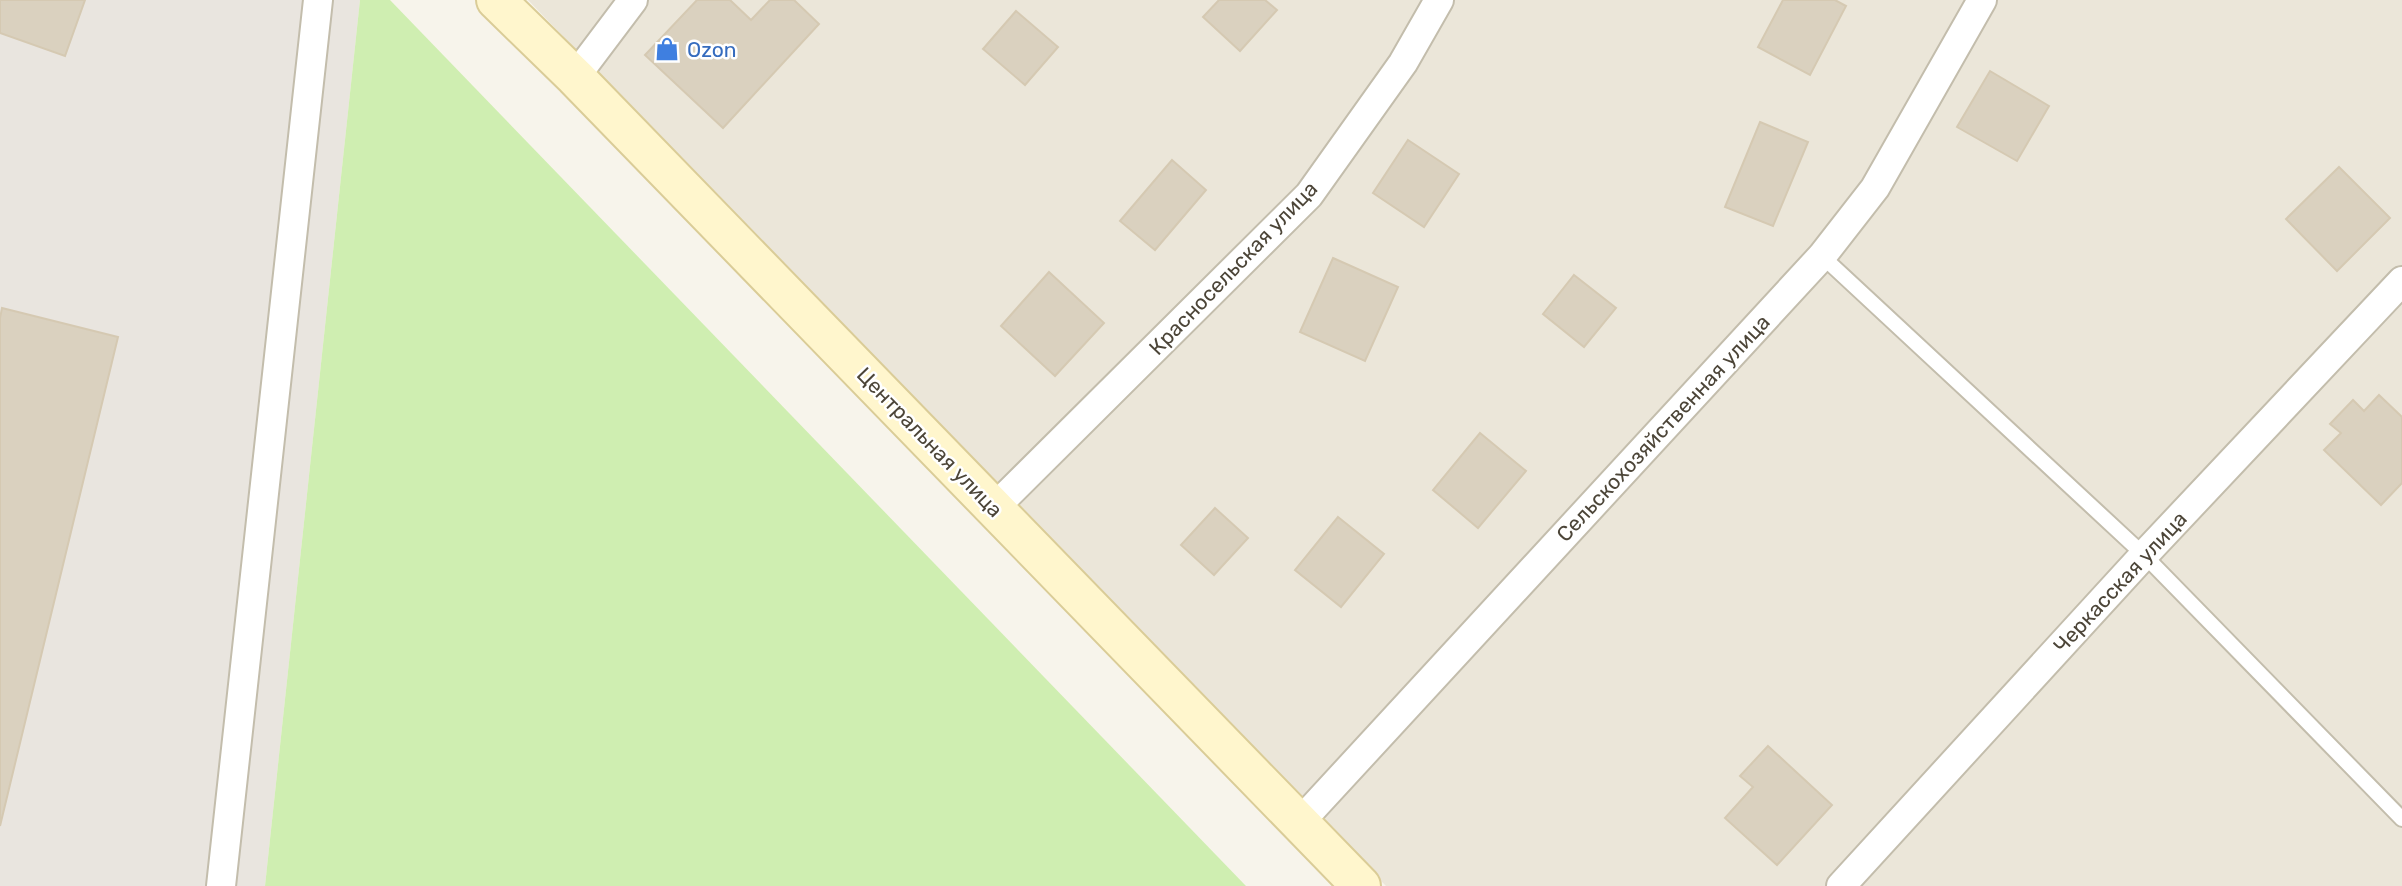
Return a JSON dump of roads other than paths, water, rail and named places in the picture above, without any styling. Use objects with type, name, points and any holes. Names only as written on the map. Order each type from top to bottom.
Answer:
[{"type":"street","points":[[221,886],[318,0]]},
{"type":"street","name":"Центральная улица","points":[[496,0],[575,77],[1362,886]]},
{"type":"street","points":[[575,77],[633,0]]},
{"type":"street","name":"Красносельская улица","points":[[994,508],[1309,195],[1403,63],[1439,0]]},
{"type":"street","name":"Сельскохозяйственная улица","points":[[1299,823],[1822,256],[1875,188],[1982,0]]},
{"type":"street","name":"Черкасская улица","points":[[1841,886],[2144,555],[2402,281]]},
{"type":"lane","points":[[1822,256],[2144,555],[2402,819]]},
{"type":"place","name":"Ozon","points":[[667,49]]}]
